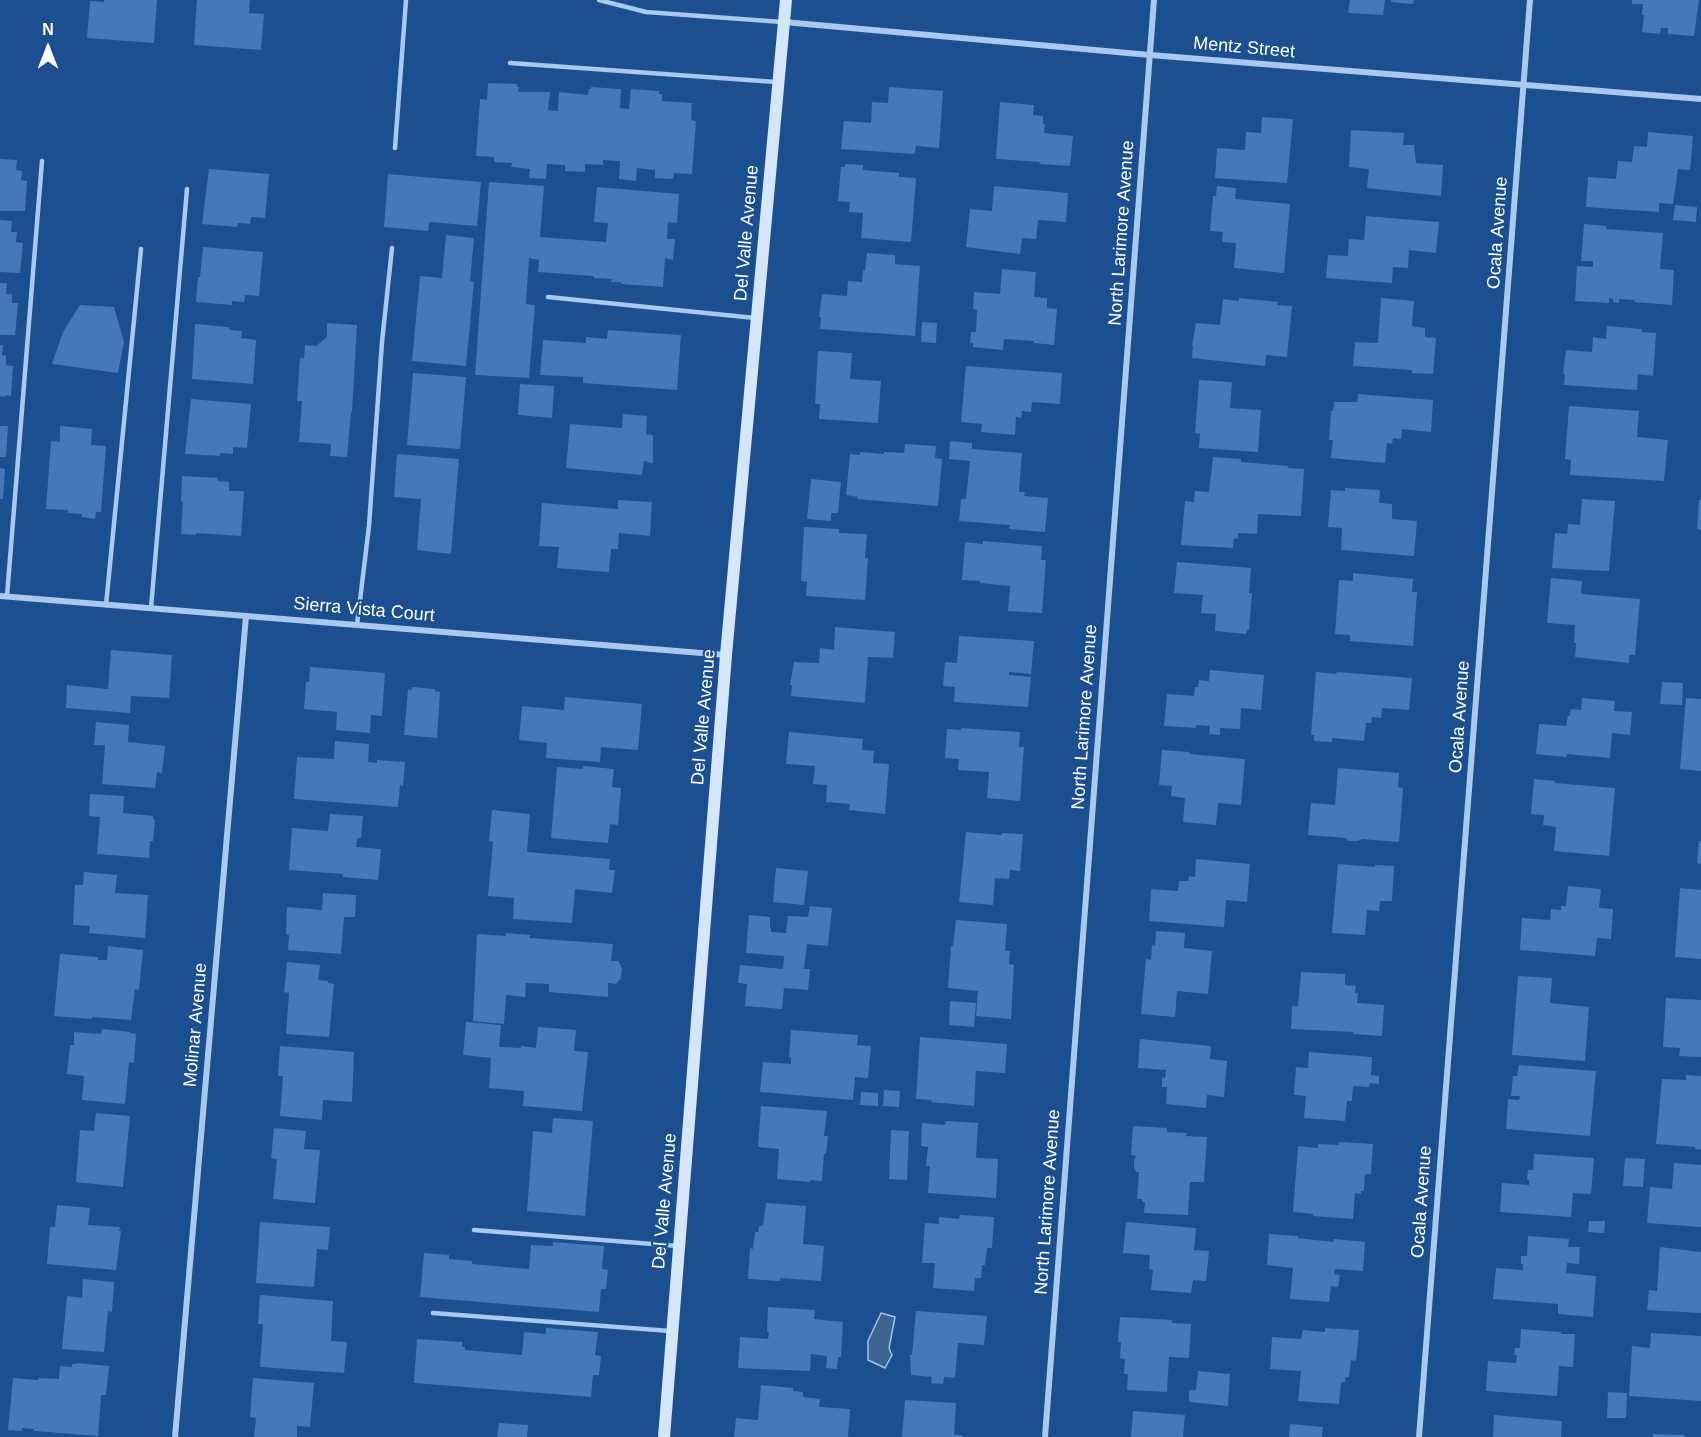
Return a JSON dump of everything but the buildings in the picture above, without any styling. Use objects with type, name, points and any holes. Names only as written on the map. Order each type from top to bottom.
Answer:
[{"type":"street","name":"Del Valle Avenue","points":[[664,1437],[726,655],[786,0]]},
{"type":"street","name":"North Larimore Avenue","points":[[1045,1437],[1155,0]]},
{"type":"street","name":"Ocala Avenue","points":[[1419,1437],[1530,0]]},
{"type":"street","name":"Mentz Street","points":[[784,22],[1150,56],[1701,99]]},
{"type":"street","name":"Sierra Vista Court","points":[[3,596],[726,655]]},
{"type":"street","name":"Molinar Avenue","points":[[175,1437],[246,616]]},
{"type":"lane","points":[[395,148],[406,0]]},
{"type":"lane","points":[[600,0],[646,12],[784,22]]},
{"type":"lane","points":[[510,63],[779,82]]},
{"type":"lane","points":[[3,596],[42,161]]},
{"type":"lane","points":[[152,608],[187,189]]},
{"type":"lane","points":[[357,625],[369,526],[382,342],[392,248]]},
{"type":"lane","points":[[106,605],[141,249]]},
{"type":"lane","points":[[548,297],[757,318]]},
{"type":"lane","points":[[474,1230],[680,1246]]},
{"type":"lane","points":[[433,1313],[673,1332]]},
{"type":"water","points":[[881,1313],[895,1317],[889,1348],[892,1355],[885,1368],[868,1360],[868,1341]]}]
